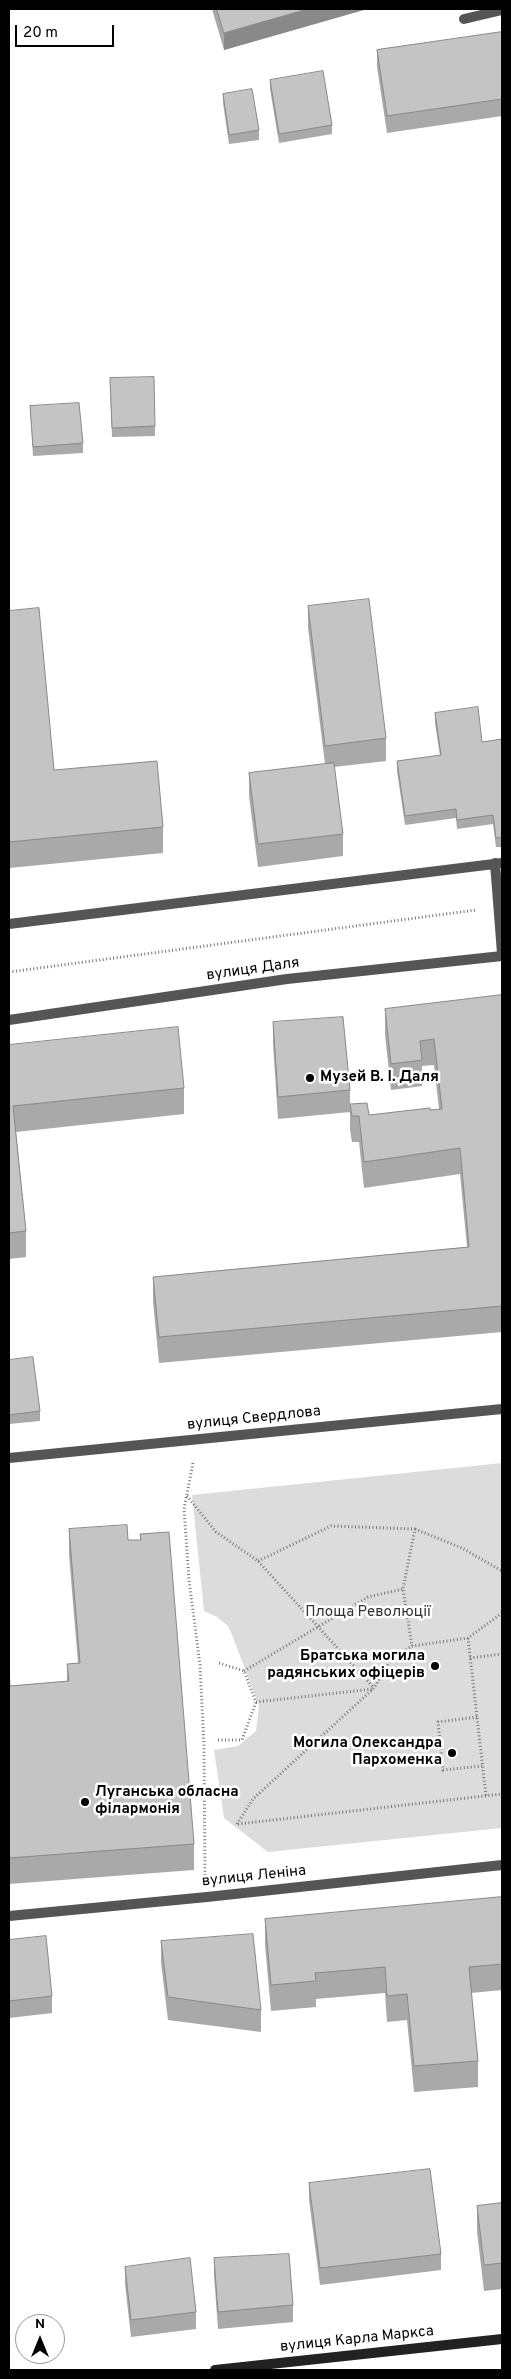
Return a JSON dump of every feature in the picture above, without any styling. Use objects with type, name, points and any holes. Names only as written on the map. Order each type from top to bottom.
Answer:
[{"type":"main road","name":"вулиця Карла Маркса","points":[[215,2370],[502,2339]]},
{"type":"street","points":[[464,19],[502,10]]},
{"type":"street","points":[[9,924],[499,863],[502,955]]},
{"type":"street","name":"вулиця Даля","points":[[9,1020],[287,979],[502,955]]},
{"type":"street","name":"вулиця Свердлова","points":[[9,1458],[502,1409]]},
{"type":"street","name":"вулиця Леніна","points":[[9,1916],[502,1865]]},
{"type":"path","points":[[9,972],[499,906]]},
{"type":"path","points":[[197,1440],[184,1509],[188,1571],[200,1665],[204,1746],[204,1858],[207,1897]]},
{"type":"path","points":[[187,1496],[216,1532],[258,1561],[374,1688]]},
{"type":"path","points":[[258,1561],[331,1526],[415,1529],[462,1548],[502,1571]]},
{"type":"path","points":[[412,1646],[403,1589],[415,1529]]},
{"type":"path","points":[[219,1663],[244,1671],[368,1597],[403,1589]]},
{"type":"path","points":[[502,1613],[468,1638],[412,1646],[392,1659],[374,1688],[253,1800],[237,1824],[502,1794]]},
{"type":"path","points":[[468,1638],[486,1796]]},
{"type":"path","points":[[470,1658],[502,1654]]},
{"type":"path","points":[[218,1740],[242,1740],[256,1702],[244,1671]]},
{"type":"path","points":[[256,1702],[374,1688]]},
{"type":"path","points":[[477,1717],[438,1722],[440,1743],[444,1770],[482,1766]]},
{"type":"green space","name":"Площа Революції","points":[[502,1463],[502,1828],[268,1852],[224,1818],[214,1750],[238,1746],[256,1731],[259,1706],[228,1626],[217,1617],[204,1611],[192,1495]]},
{"type":"building","points":[[217,9],[308,9],[224,33]]},
{"type":"building","points":[[502,32],[502,99],[387,116],[377,50]]},
{"type":"building","points":[[323,71],[332,125],[279,134],[270,80]]},
{"type":"building","points":[[252,89],[259,130],[229,135],[223,94]]},
{"type":"building","points":[[154,377],[155,426],[112,428],[110,378]]},
{"type":"building","points":[[79,403],[83,443],[33,447],[30,406]]},
{"type":"building","points":[[369,599],[386,738],[325,746],[308,606]]},
{"type":"building","points":[[39,608],[54,770],[157,761],[163,827],[9,842],[9,611]]},
{"type":"building","points":[[478,707],[482,742],[502,739],[502,837],[496,838],[493,815],[457,820],[456,809],[405,816],[397,761],[441,755],[435,713]]},
{"type":"building","points":[[334,763],[343,834],[258,844],[249,773]]},
{"type":"building","points":[[502,995],[502,1306],[159,1337],[153,1277],[469,1247],[460,1148],[364,1162],[359,1116],[352,1116],[350,1104],[367,1103],[369,1115],[430,1108],[430,1110],[442,1109],[434,1039],[420,1041],[422,1060],[391,1064],[385,1009]]},
{"type":"building","points":[[343,1017],[350,1090],[278,1097],[273,1022]]},
{"type":"building","points":[[178,1027],[184,1088],[13,1106],[26,1231],[9,1233],[9,1045]]},
{"type":"building","points":[[33,1357],[40,1411],[9,1415],[9,1360]]},
{"type":"building","points":[[127,1525],[128,1540],[141,1540],[140,1534],[169,1532],[194,1844],[9,1858],[9,1669],[10,1686],[69,1681],[67,1664],[80,1663],[69,1529]]},
{"type":"building","points":[[502,1897],[502,1964],[469,1967],[478,2061],[414,2066],[407,1994],[387,1996],[385,1967],[315,1973],[316,1981],[271,1985],[265,1919]]},
{"type":"building","points":[[253,1934],[261,2010],[168,1997],[161,1941]]},
{"type":"building","points":[[46,1936],[52,1996],[9,2001],[9,1940]]},
{"type":"building","points":[[430,2169],[441,2254],[320,2268],[309,2183]]},
{"type":"building","points":[[502,2203],[502,2263],[484,2265],[477,2206]]},
{"type":"building","points":[[289,2254],[293,2305],[218,2312],[214,2258]]},
{"type":"building","points":[[190,2258],[196,2312],[131,2320],[125,2267]]},
{"type":"place","name":"Музей В. І. Даля","points":[[310,1078]]},
{"type":"place","name":"Братська могила радянських офіцерів","points":[[435,1666]]},
{"type":"place","name":"Могила Олександра Пархоменка","points":[[452,1753]]},
{"type":"place","name":"Луганська обласна філармонія","points":[[85,1802]]}]
